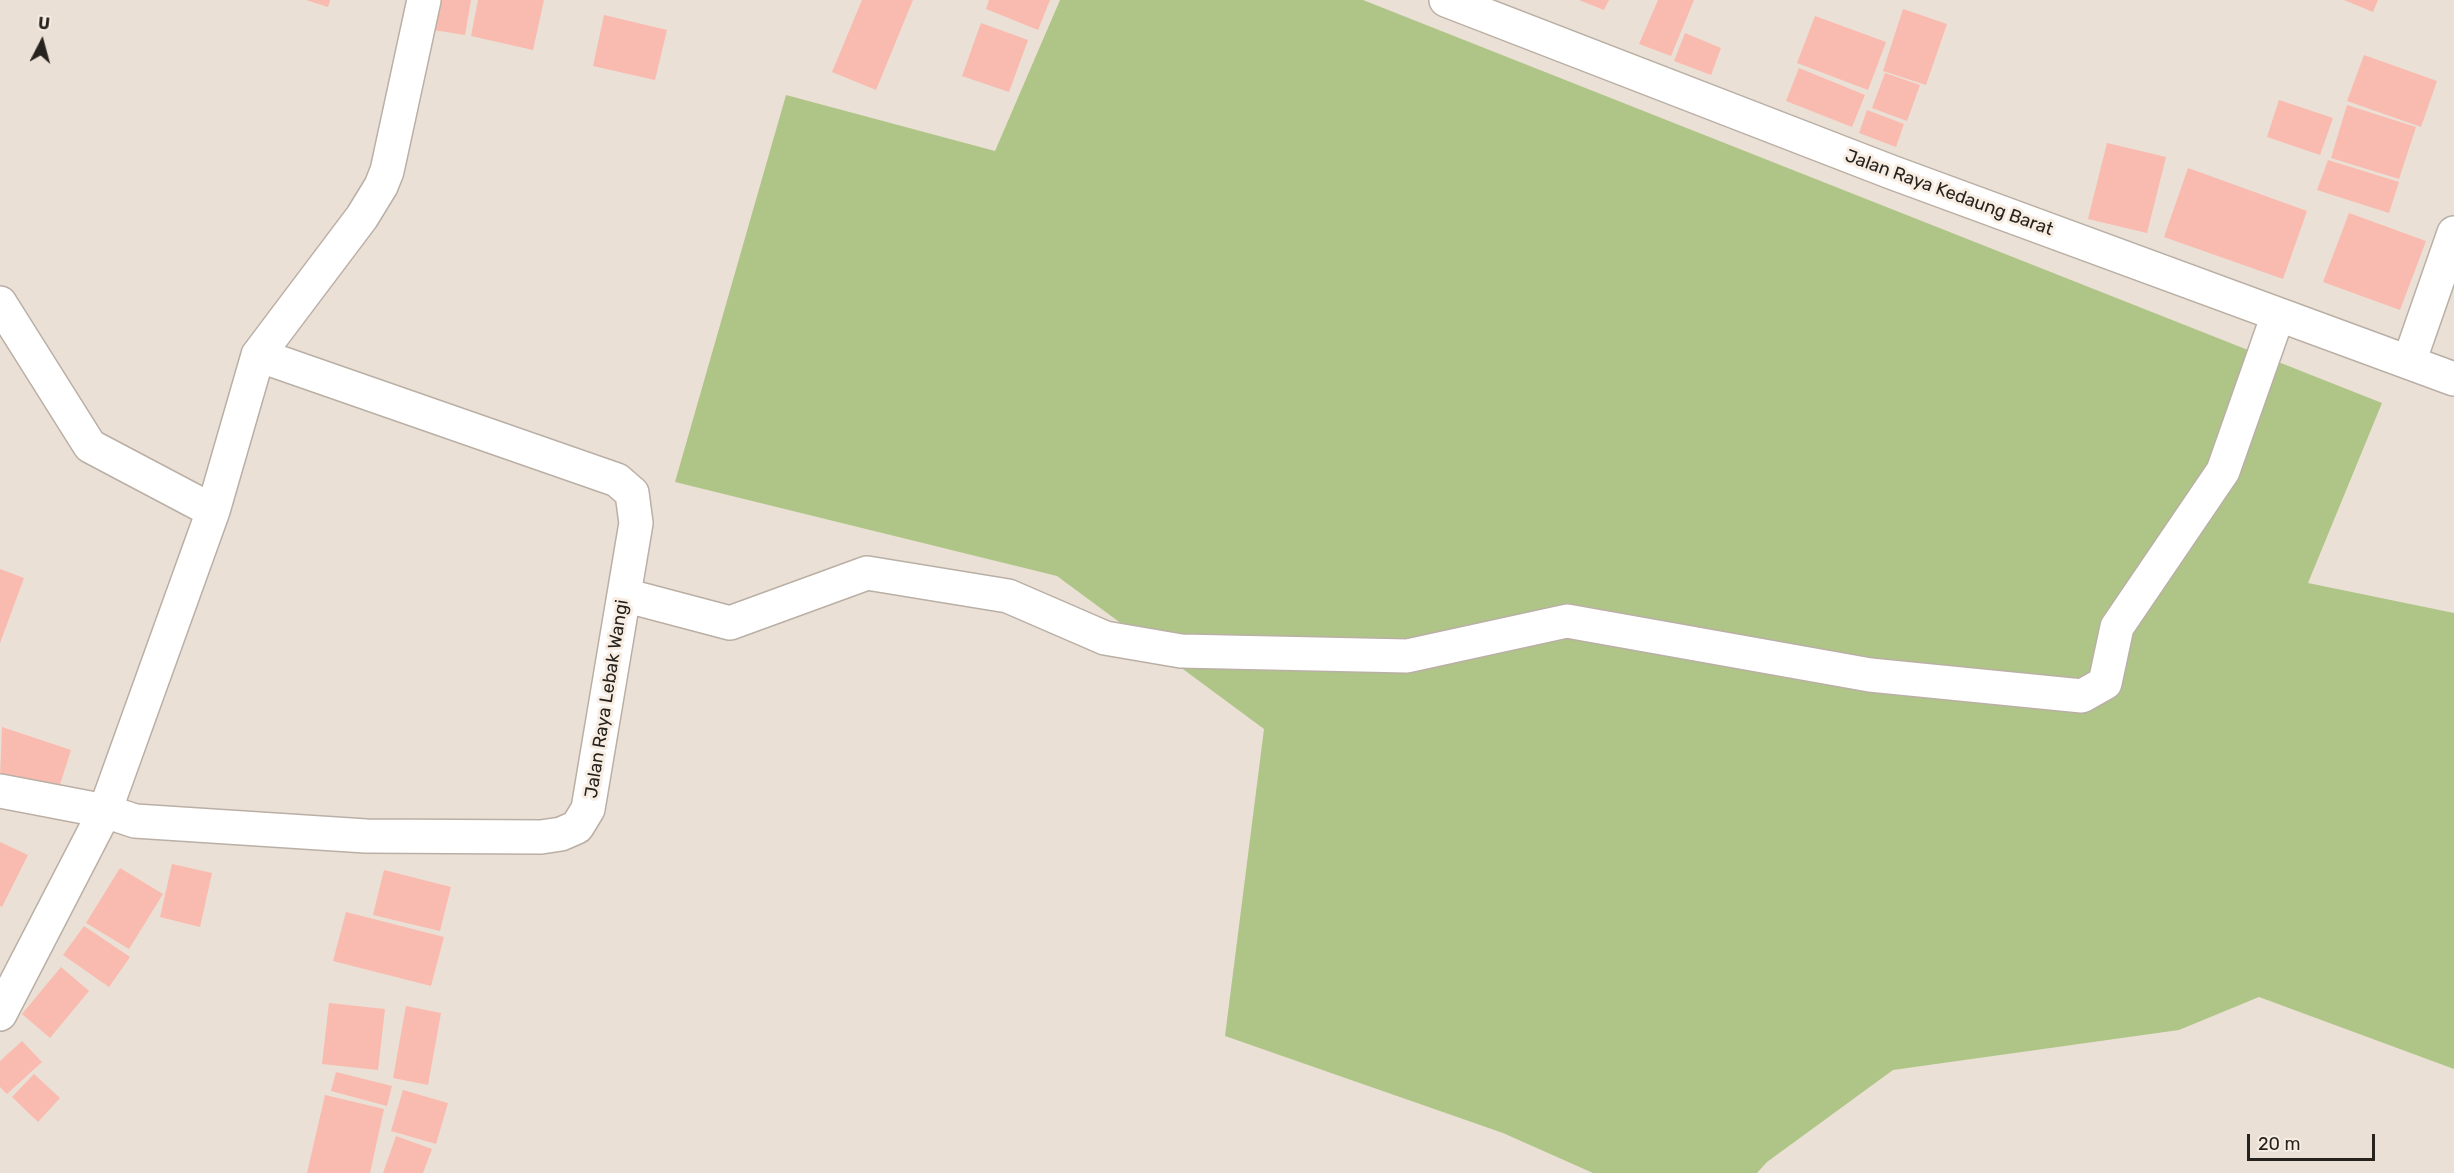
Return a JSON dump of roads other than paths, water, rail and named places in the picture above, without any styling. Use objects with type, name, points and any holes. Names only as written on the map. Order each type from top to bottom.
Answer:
[{"type":"street","points":[[0,1014],[105,811],[213,511],[258,355],[376,198],[387,171],[424,0]]},
{"type":"street","name":"Jalan Raya Kedaung Barat","points":[[1446,0],[1880,168],[2454,379]]},
{"type":"street","points":[[2409,362],[2454,233]]},
{"type":"street","points":[[0,303],[90,446],[213,511]]},
{"type":"street","points":[[624,595],[730,623],[867,573],[1008,596],[1105,638],[1181,651],[1407,656],[1567,621],[1870,675],[2082,696],[2105,683],[2117,627],[2223,471],[2278,315]]},
{"type":"street","name":"Jalan Raya Lebak Wangi","points":[[0,791],[105,811],[135,821],[366,836],[541,837],[561,834],[577,827],[588,809],[636,523],[632,493],[617,480],[258,355]]}]
